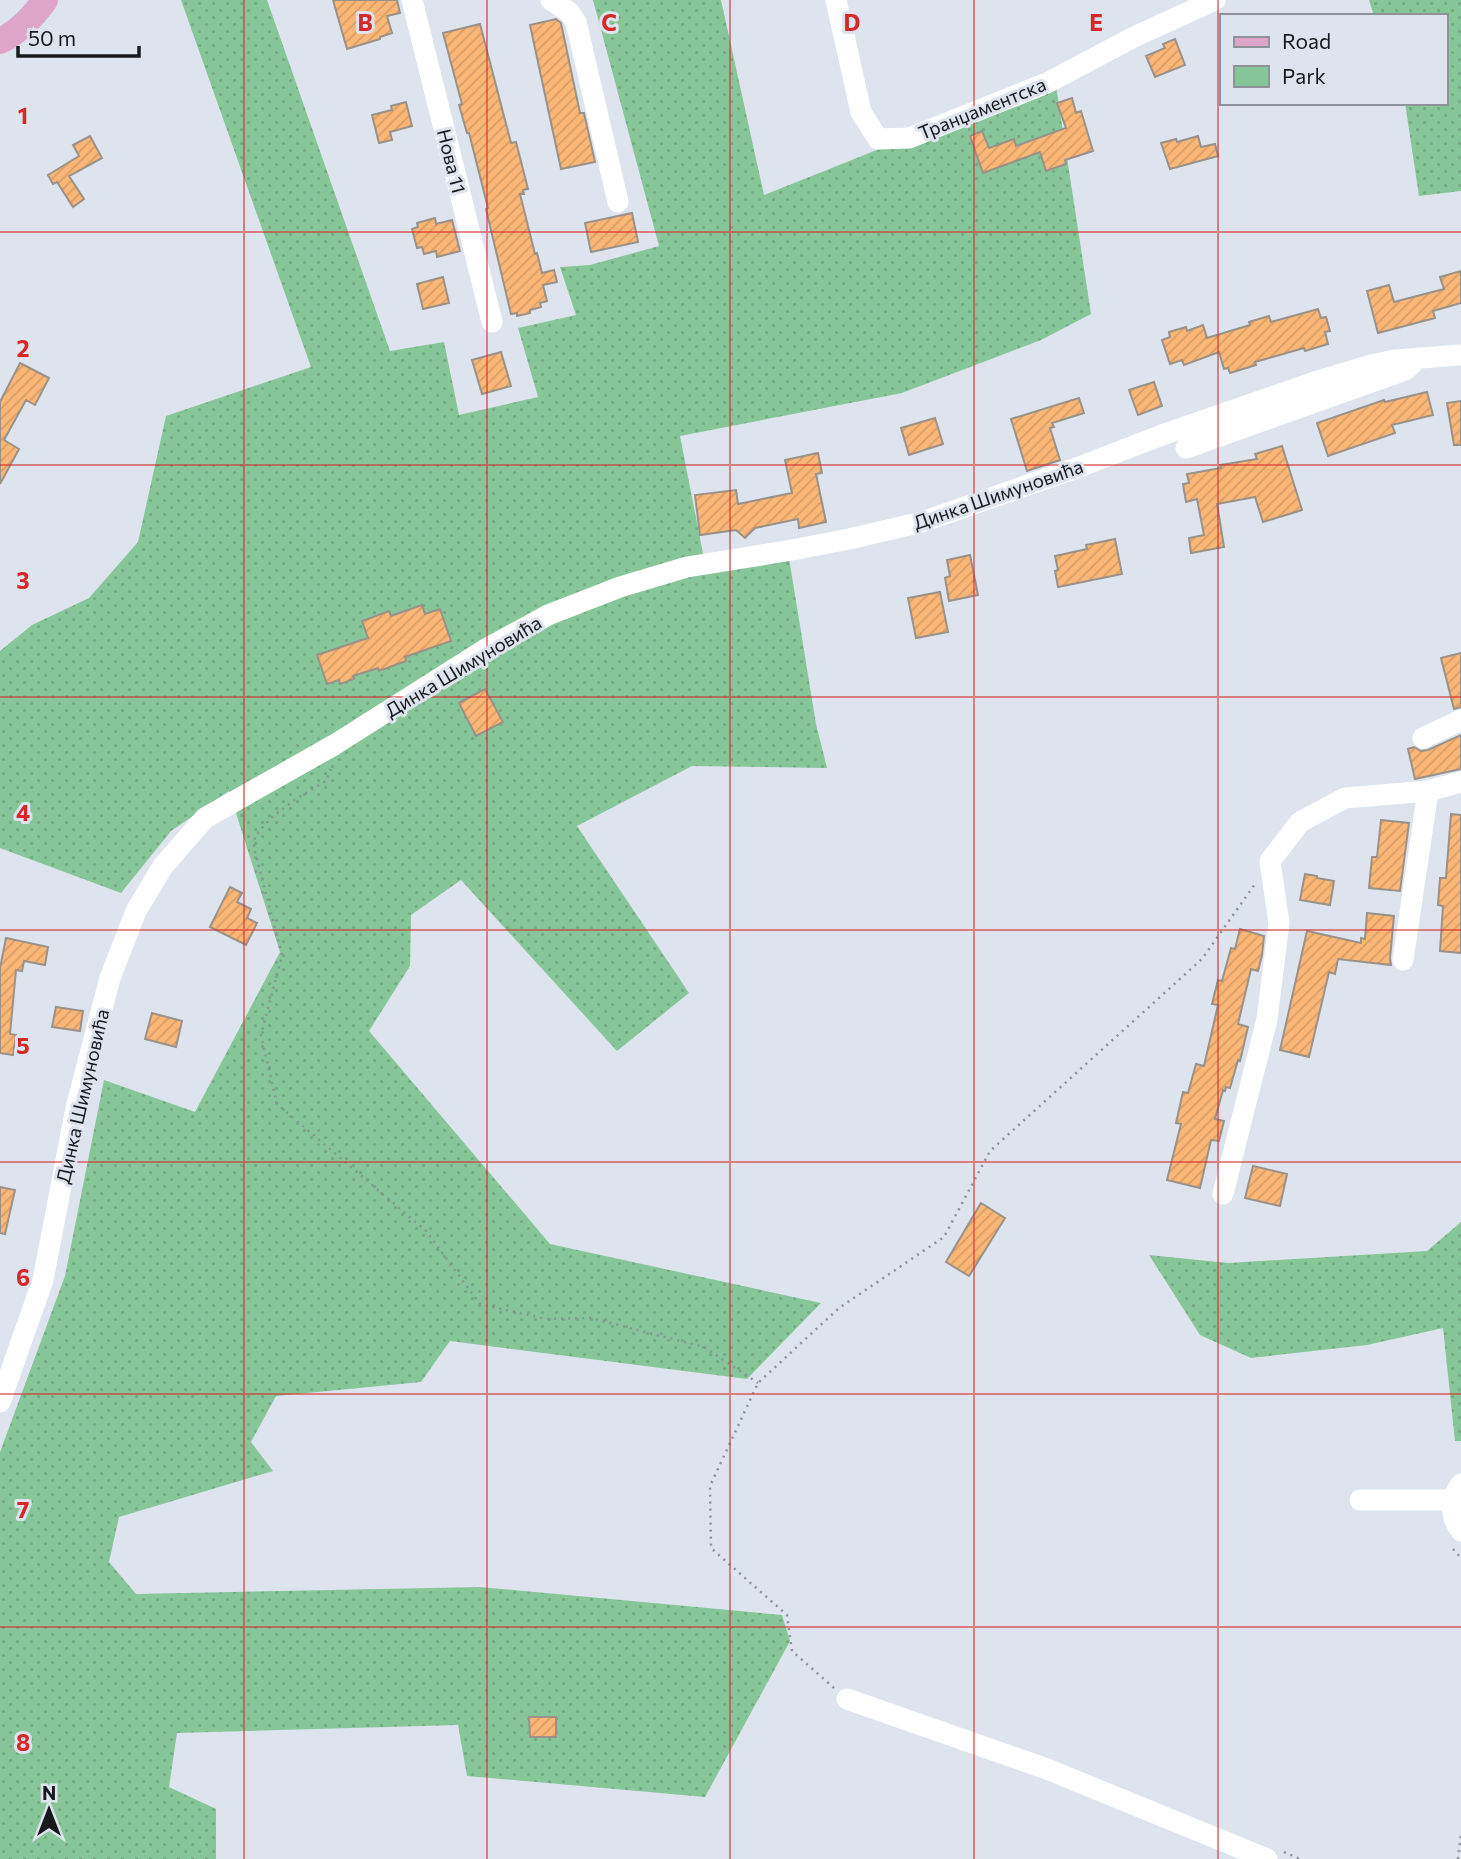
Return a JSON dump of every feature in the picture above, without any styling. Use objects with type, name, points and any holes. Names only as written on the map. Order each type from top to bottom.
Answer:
[{"type":"main road","points":[[0,41],[25,24],[45,0]]},
{"type":"street","name":"Нова 11","points":[[412,0],[492,322]]},
{"type":"street","points":[[551,0],[569,12],[576,22],[618,202]]},
{"type":"street","name":"Транџаментска","points":[[836,0],[861,112],[878,139],[909,138],[1047,83],[1136,36],[1215,0]]},
{"type":"street","name":"Динка Шимуновића","points":[[0,1402],[43,1280],[76,1108],[110,978],[136,911],[163,866],[205,818],[334,745],[548,615],[620,587],[687,567],[803,548],[922,522],[1318,381],[1371,365],[1418,357],[1461,355]]},
{"type":"street","points":[[1186,448],[1405,370],[1418,357]]},
{"type":"street","points":[[1423,738],[1461,720]]},
{"type":"street","points":[[1223,1194],[1267,1019],[1279,923],[1270,861],[1300,822],[1345,798],[1428,792],[1461,782]]},
{"type":"street","points":[[1403,960],[1428,792]]},
{"type":"street","points":[[1360,1500],[1457,1492],[1452,1512],[1455,1537]]},
{"type":"street","points":[[847,1699],[1047,1769],[1267,1859]]},
{"type":"path","points":[[334,745],[332,766],[326,781],[272,817],[255,836],[254,848],[282,955],[261,1035],[277,1104],[426,1231],[480,1304],[546,1320],[592,1318],[704,1347],[758,1383]]},
{"type":"path","points":[[847,1699],[792,1651],[787,1615],[711,1548],[710,1486],[758,1383],[839,1308],[944,1237],[990,1151],[1202,959],[1270,861]]},
{"type":"path","points":[[1455,1537],[1461,1558]]},
{"type":"path","points":[[1458,1859],[1461,1833]]},
{"type":"green space","points":[[181,0],[267,0],[390,351],[444,342],[459,415],[538,397],[518,328],[576,315],[560,267],[590,265],[659,246],[593,0],[721,0],[764,195],[1055,79],[1091,314],[1041,340],[902,393],[680,436],[706,569],[789,558],[816,724],[827,768],[692,766],[577,826],[689,993],[617,1051],[461,880],[411,915],[410,966],[369,1031],[550,1244],[821,1303],[747,1379],[450,1341],[421,1382],[276,1396],[251,1442],[273,1471],[119,1517],[109,1562],[136,1594],[480,1587],[782,1615],[790,1641],[705,1797],[467,1776],[458,1725],[177,1733],[169,1787],[216,1809],[216,1859],[0,1859],[0,1452],[65,1276],[104,1080],[195,1112],[280,952],[229,791],[171,831],[121,893],[0,848],[0,651],[32,625],[89,598],[138,542],[166,416],[311,367]]},
{"type":"green space","points":[[1369,0],[1461,0],[1461,191],[1419,196],[1405,105],[1447,105],[1447,14],[1373,14]]},
{"type":"green space","points":[[1461,1222],[1461,1441],[1455,1441],[1443,1328],[1367,1345],[1251,1358],[1200,1335],[1149,1255],[1228,1263],[1427,1251]]},
{"type":"building","points":[[333,0],[397,0],[400,13],[387,16],[392,33],[347,49]]},
{"type":"building","points":[[556,19],[561,23],[580,113],[584,113],[595,162],[561,169],[530,25]]},
{"type":"building","points":[[480,24],[511,143],[516,142],[528,189],[523,190],[524,194],[520,194],[535,254],[537,253],[542,273],[554,270],[557,282],[543,285],[547,301],[540,303],[541,307],[517,316],[517,313],[511,314],[486,209],[488,208],[459,105],[462,104],[443,33]]},
{"type":"building","points":[[1175,39],[1185,65],[1155,77],[1146,56],[1165,48],[1163,44]]},
{"type":"building","points":[[1072,98],[1076,113],[1081,111],[1093,151],[1065,160],[1066,164],[1046,171],[1040,152],[983,173],[970,136],[982,131],[989,148],[1014,139],[1016,146],[1066,128],[1057,103]]},
{"type":"building","points":[[406,102],[412,126],[390,132],[392,140],[379,143],[372,115],[392,110],[391,106]]},
{"type":"building","points":[[90,136],[102,158],[69,176],[84,199],[73,207],[57,182],[53,184],[48,175],[79,156],[73,145]]},
{"type":"building","points":[[1198,136],[1201,147],[1215,144],[1218,156],[1170,169],[1161,143]]},
{"type":"building","points":[[632,213],[638,242],[591,252],[585,223]]},
{"type":"building","points":[[435,218],[436,224],[452,220],[460,251],[437,257],[436,251],[424,254],[422,247],[417,248],[412,229],[418,227],[417,223]]},
{"type":"building","points":[[1461,271],[1461,303],[1433,311],[1435,318],[1378,333],[1367,291],[1389,285],[1394,302],[1444,289],[1440,277]]},
{"type":"building","points":[[443,277],[449,303],[423,309],[417,284]]},
{"type":"building","points":[[1318,309],[1321,318],[1326,317],[1330,331],[1325,332],[1328,344],[1255,362],[1256,365],[1230,373],[1228,368],[1224,369],[1219,352],[1184,365],[1182,360],[1170,364],[1162,340],[1170,337],[1169,332],[1186,327],[1187,331],[1203,325],[1207,338],[1250,325],[1249,322],[1269,316],[1271,322]]},
{"type":"building","points":[[501,352],[511,386],[482,394],[472,360]]},
{"type":"building","points":[[20,363],[49,378],[35,405],[26,400],[4,440],[19,449],[0,484],[0,402]]},
{"type":"building","points":[[1154,382],[1162,406],[1138,415],[1129,390]]},
{"type":"building","points":[[1427,392],[1433,415],[1392,425],[1395,433],[1328,456],[1317,423],[1384,400],[1385,402]]},
{"type":"building","points":[[1079,398],[1084,413],[1052,423],[1054,427],[1050,428],[1060,460],[1027,471],[1011,419]]},
{"type":"building","points":[[1461,401],[1461,445],[1454,445],[1447,403]]},
{"type":"building","points":[[935,418],[943,444],[909,455],[901,428]]},
{"type":"building","points":[[1282,446],[1302,510],[1263,522],[1255,497],[1217,504],[1224,547],[1191,553],[1189,538],[1204,535],[1197,499],[1186,502],[1183,484],[1189,483],[1187,474],[1257,459],[1255,454]]},
{"type":"building","points":[[818,453],[822,473],[816,474],[826,522],[799,528],[798,519],[755,528],[745,538],[736,530],[700,535],[695,495],[736,490],[738,504],[792,493],[785,460]]},
{"type":"building","points":[[1115,539],[1122,574],[1058,587],[1055,556],[1087,549],[1086,545]]},
{"type":"building","points":[[970,555],[978,595],[949,601],[945,578],[950,576],[947,560]]},
{"type":"building","points":[[940,592],[948,632],[916,638],[908,598]]},
{"type":"building","points":[[422,605],[425,614],[440,609],[451,641],[405,657],[406,661],[379,671],[378,668],[353,676],[354,679],[340,684],[339,680],[327,684],[317,655],[368,638],[362,621],[389,611],[391,616]]},
{"type":"building","points":[[1461,653],[1461,707],[1454,709],[1441,658]]},
{"type":"building","points":[[485,689],[503,722],[476,736],[459,703]]},
{"type":"building","points":[[1461,735],[1461,769],[1415,779],[1408,749],[1414,747],[1421,751],[1428,750]]},
{"type":"building","points":[[1451,814],[1461,815],[1461,953],[1440,951],[1443,906],[1438,905],[1440,878],[1446,878]]},
{"type":"building","points":[[1381,820],[1409,823],[1400,891],[1369,888],[1372,857],[1377,857]]},
{"type":"building","points":[[1305,874],[1334,881],[1330,905],[1300,900]]},
{"type":"building","points":[[230,887],[242,893],[237,902],[251,909],[247,918],[257,923],[246,945],[210,927]]},
{"type":"building","points":[[1367,913],[1394,916],[1391,965],[1338,959],[1335,974],[1329,972],[1309,1057],[1280,1050],[1307,931],[1361,943],[1361,938],[1365,939]]},
{"type":"building","points":[[1240,929],[1264,936],[1262,955],[1258,971],[1251,969],[1238,1024],[1248,1027],[1230,1088],[1223,1090],[1215,1119],[1224,1121],[1219,1141],[1211,1140],[1200,1188],[1167,1180],[1181,1124],[1176,1123],[1183,1092],[1188,1093],[1196,1064],[1204,1066],[1218,1005],[1212,1004],[1218,980],[1222,981],[1231,948],[1235,949]]},
{"type":"building","points":[[6,938],[48,947],[45,965],[24,961],[22,971],[16,970],[10,1034],[16,1035],[13,1055],[0,1053],[0,968]]},
{"type":"building","points":[[56,1007],[83,1011],[80,1031],[52,1027]]},
{"type":"building","points":[[152,1013],[182,1021],[176,1047],[145,1039]]},
{"type":"building","points":[[1253,1166],[1287,1174],[1280,1206],[1245,1198]]},
{"type":"building","points":[[0,1187],[15,1190],[5,1234],[0,1233]]},
{"type":"building","points":[[981,1203],[1005,1218],[969,1276],[946,1262]]},
{"type":"building","points":[[529,1717],[556,1717],[556,1737],[530,1737]]}]
